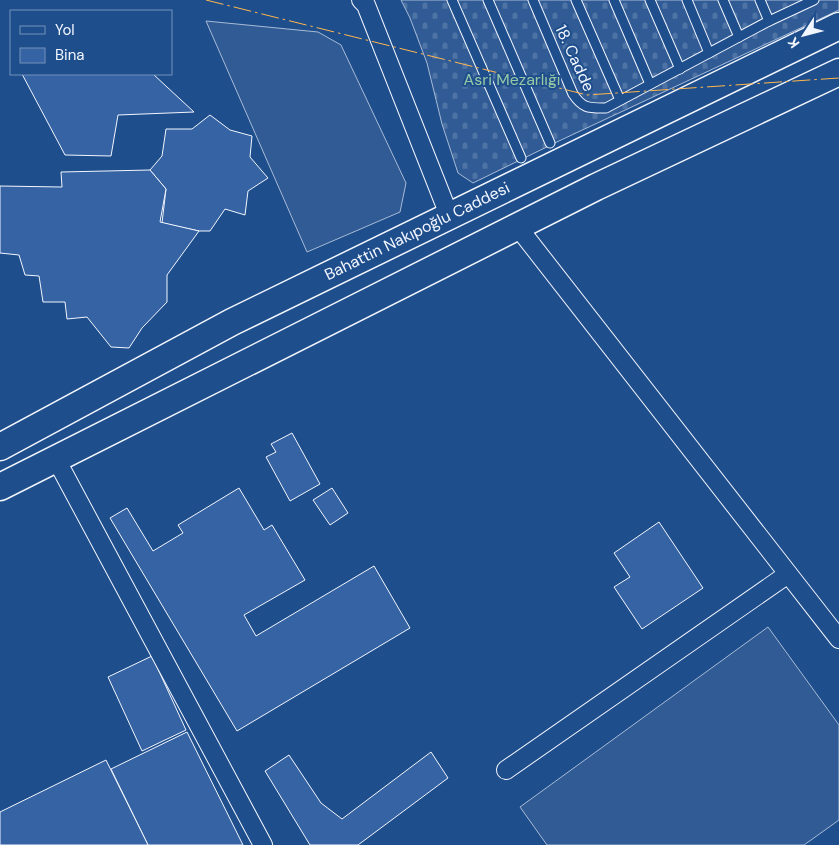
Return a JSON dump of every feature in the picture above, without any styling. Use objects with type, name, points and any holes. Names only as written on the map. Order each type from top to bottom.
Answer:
[{"type":"main road","name":"Bahattin Nakıpoğlu Caddesi","points":[[0,446],[232,322],[839,26]]},
{"type":"main road","points":[[0,487],[517,226],[839,72]]},
{"type":"street","points":[[362,0],[366,5],[449,215]]},
{"type":"street","points":[[517,226],[839,639]]},
{"type":"street","points":[[56,459],[263,845]]},
{"type":"street","points":[[506,770],[788,574]]},
{"type":"lane","points":[[452,0],[521,158]]},
{"type":"lane","points":[[488,0],[550,144]]},
{"type":"lane","name":"18. Cadde","points":[[533,0],[573,94],[579,103],[589,108],[606,108],[620,100]]},
{"type":"lane","points":[[576,0],[620,100],[770,21],[798,4],[814,0]]},
{"type":"lane","points":[[614,0],[650,84]]},
{"type":"lane","points":[[650,0],[680,68]]},
{"type":"lane","points":[[687,0],[709,53]]},
{"type":"lane","points":[[723,0],[739,37]]},
{"type":"lane","points":[[760,0],[770,21]]},
{"type":"green space","name":"Asri Mezarlığı","points":[[401,0],[839,0],[839,10],[473,183],[458,173],[442,124],[427,63]]},
{"type":"shaded area","points":[[206,21],[318,32],[341,45],[406,183],[400,212],[307,252]]},
{"type":"shaded area","points":[[768,627],[839,725],[839,820],[804,845],[547,845],[520,807]]},
{"type":"building","points":[[23,75],[154,75],[194,112],[118,115],[111,156],[65,155]]},
{"type":"building","points":[[210,115],[230,130],[252,136],[250,157],[268,178],[248,191],[245,215],[225,209],[210,231],[199,231],[162,223],[166,189],[150,170],[162,156],[166,129],[192,129]]},
{"type":"building","points":[[150,170],[166,189],[160,222],[199,231],[167,275],[167,302],[142,328],[129,348],[111,347],[87,317],[67,319],[65,302],[43,302],[39,276],[25,275],[19,255],[0,253],[0,186],[62,187],[61,172]]},
{"type":"building","points":[[292,433],[320,484],[290,501],[266,457],[276,452],[271,444]]},
{"type":"building","points":[[239,488],[264,530],[272,525],[305,580],[244,615],[256,636],[374,566],[410,628],[237,731],[110,518],[127,508],[153,551],[183,533],[178,525]]},
{"type":"building","points":[[332,488],[348,513],[330,525],[313,500]]},
{"type":"building","points":[[659,522],[703,588],[642,629],[614,587],[630,577],[614,553]]},
{"type":"building","points":[[152,656],[186,730],[142,751],[108,677]]},
{"type":"building","points":[[187,732],[243,845],[148,845],[111,769]]},
{"type":"building","points":[[431,752],[448,778],[358,845],[310,845],[265,771],[289,755],[321,803],[342,819]]},
{"type":"building","points":[[106,760],[148,845],[0,845],[0,812]]},
{"type":"power","points":[[206,0],[587,95],[839,78]]}]
